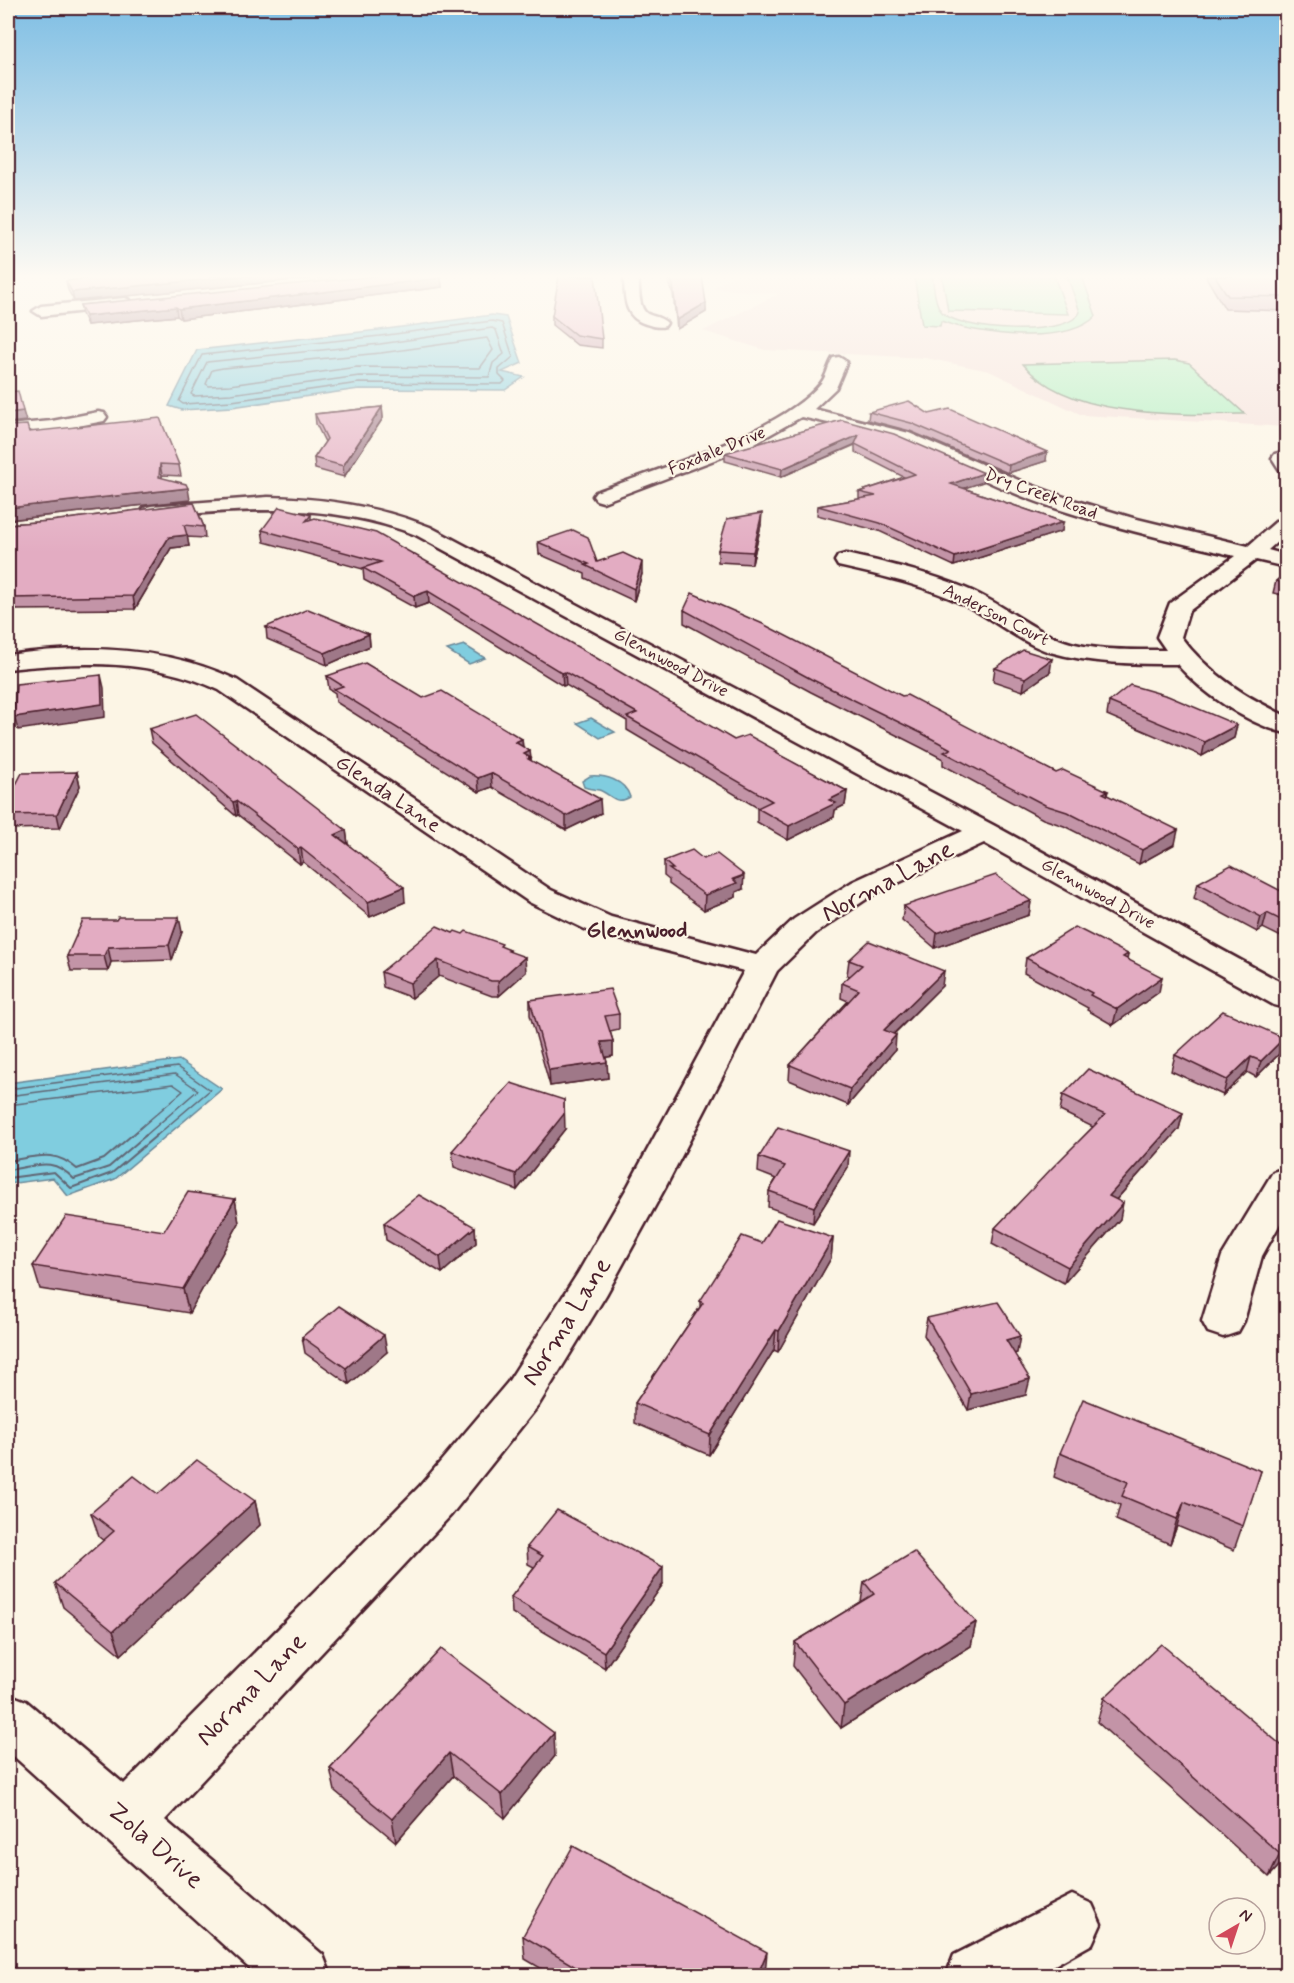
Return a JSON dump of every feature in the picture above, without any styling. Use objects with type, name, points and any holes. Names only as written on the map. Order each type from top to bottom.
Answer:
[{"type":"street","name":"Foxdale Drive","points":[[603,496],[745,441],[801,412],[831,386],[839,369]]},
{"type":"street","name":"Dry Creek Road","points":[[801,412],[843,420],[904,438],[972,469],[1083,510],[1287,561]]},
{"type":"street","points":[[8,430],[52,426],[98,417]]},
{"type":"street","name":"Glennwood Drive","points":[[124,515],[218,504],[300,504],[344,509],[385,517],[404,524],[456,548],[986,832],[1287,998]]},
{"type":"street","points":[[1287,523],[1252,553],[1178,608],[1169,637],[1182,657],[1211,686],[1287,725]]},
{"type":"street","name":"Anderson Court","points":[[846,561],[935,583],[990,608],[1029,634],[1057,646],[1086,654],[1119,657],[1182,657]]},
{"type":"street","name":"Glenda Lane","points":[[8,662],[33,658],[93,656],[147,660],[190,669],[228,684],[540,896],[600,924],[764,966]]},
{"type":"street","name":"Norma Lane","points":[[126,1821],[435,1501],[523,1394],[592,1284],[764,966],[805,926],[863,888],[986,832]]},
{"type":"street","points":[[1223,1322],[1242,1256],[1287,1181]]},
{"type":"street","name":"Zola Drive","points":[[8,1718],[302,1976]]},
{"type":"street","points":[[975,1976],[1072,1924]]},
{"type":"shaded area","points":[[977,369],[1286,369],[1286,427],[1082,415],[989,371]]},
{"type":"green space","points":[[1028,369],[1195,369],[1245,414],[1158,413],[1126,410],[1068,395],[1043,382]]},
{"type":"water","points":[[188,369],[510,369],[502,372],[524,377],[505,390],[359,389],[232,407],[182,410],[169,406]]},
{"type":"water","points":[[464,645],[485,658],[469,664],[447,650]]},
{"type":"water","points":[[591,718],[615,732],[600,738],[577,723]]},
{"type":"water","points":[[590,776],[602,776],[614,780],[624,786],[630,797],[617,800],[599,790],[584,787],[582,781]]},
{"type":"water","points":[[179,1060],[222,1089],[115,1179],[68,1196],[53,1178],[8,1184],[8,1083]]},
{"type":"building","points":[[18,391],[23,411],[8,413],[8,392]]},
{"type":"building","points":[[909,401],[929,414],[950,409],[1047,452],[1009,465],[911,423],[869,412]]},
{"type":"building","points":[[382,407],[343,466],[314,458],[327,439],[315,414]]},
{"type":"building","points":[[160,418],[179,465],[160,464],[159,477],[186,484],[188,488],[8,508],[8,426],[27,425],[29,432]]},
{"type":"building","points":[[842,420],[894,434],[984,473],[951,484],[1063,522],[955,557],[880,523],[818,506],[876,496],[859,492],[915,474],[855,444],[859,435],[782,469],[725,453]]},
{"type":"building","points":[[194,503],[204,527],[184,525],[187,535],[169,537],[133,596],[9,598],[8,614],[8,524],[51,521]]},
{"type":"building","points":[[279,507],[311,515],[306,521],[315,518],[376,533],[583,650],[734,740],[748,735],[777,751],[774,752],[847,791],[829,800],[836,803],[789,826],[757,808],[772,801],[627,717],[637,713],[565,672],[562,673],[428,591],[414,596],[363,568],[381,562],[262,530]]},
{"type":"building","points":[[762,513],[753,552],[718,550],[727,519]]},
{"type":"building","points":[[573,530],[588,537],[597,562],[623,553],[642,562],[634,589],[585,565],[589,564],[538,542]]},
{"type":"building","points":[[1287,572],[1287,583],[1276,581]]},
{"type":"building","points":[[692,593],[763,624],[902,696],[907,695],[1056,773],[1063,770],[1108,791],[1103,793],[1178,830],[1142,850],[1067,812],[1045,805],[944,752],[951,749],[811,679],[684,610]]},
{"type":"building","points":[[308,609],[369,634],[325,653],[266,627]]},
{"type":"building","points":[[1023,650],[1052,659],[1025,678],[995,668]]},
{"type":"building","points":[[365,663],[423,698],[442,691],[522,739],[515,742],[530,751],[524,754],[531,758],[528,759],[600,799],[566,816],[491,773],[478,778],[334,689],[343,686],[327,676]]},
{"type":"building","points":[[101,675],[102,704],[14,717],[16,684]]},
{"type":"building","points":[[1130,685],[1168,696],[1237,725],[1205,742],[1109,702]]},
{"type":"building","points":[[196,714],[346,830],[335,835],[404,887],[368,902],[301,848],[298,849],[236,801],[233,802],[149,729]]},
{"type":"building","points":[[77,772],[57,814],[8,815],[8,800],[22,773]]},
{"type":"building","points":[[692,850],[703,859],[717,854],[744,875],[733,879],[737,883],[705,895],[669,869],[673,869],[664,861]]},
{"type":"building","points":[[1231,865],[1287,894],[1287,923],[1267,913],[1261,917],[1198,883]]},
{"type":"building","points":[[996,875],[1031,901],[937,933],[904,906]]},
{"type":"building","points":[[118,917],[179,917],[169,945],[108,947],[104,956],[67,956],[83,920],[116,920]]},
{"type":"building","points":[[437,926],[453,933],[455,931],[463,934],[466,931],[502,944],[500,946],[510,950],[508,951],[525,957],[498,981],[491,981],[438,960],[410,983],[381,972]]},
{"type":"building","points":[[1075,927],[1128,954],[1123,957],[1162,977],[1117,1009],[1026,958]]},
{"type":"building","points":[[869,941],[944,971],[884,1030],[896,1035],[850,1089],[790,1065],[859,990],[842,983],[862,965],[849,960]]},
{"type":"building","points":[[610,989],[619,1014],[605,1016],[613,1041],[601,1042],[607,1062],[549,1070],[530,1000]]},
{"type":"building","points":[[1223,1011],[1284,1038],[1261,1061],[1251,1057],[1227,1080],[1175,1055]]},
{"type":"building","points":[[1088,1069],[1183,1113],[1109,1196],[1123,1203],[1068,1267],[995,1228],[1105,1115],[1063,1095]]},
{"type":"building","points":[[511,1083],[564,1100],[564,1114],[516,1174],[452,1151]]},
{"type":"building","points":[[778,1127],[849,1151],[814,1207],[769,1191],[785,1166],[759,1157]]},
{"type":"building","points":[[188,1192],[235,1199],[183,1289],[33,1266],[66,1216],[164,1231]]},
{"type":"building","points":[[419,1195],[475,1227],[440,1257],[384,1223]]},
{"type":"building","points":[[777,1219],[833,1238],[779,1331],[776,1330],[710,1435],[635,1403],[703,1303],[700,1301],[742,1236],[762,1243]]},
{"type":"building","points":[[998,1302],[1020,1336],[1006,1340],[1030,1379],[971,1394],[927,1318]]},
{"type":"building","points":[[339,1306],[384,1335],[346,1368],[302,1337]]},
{"type":"building","points":[[1083,1399],[1261,1471],[1243,1526],[1184,1502],[1177,1519],[1122,1496],[1128,1482],[1060,1453]]},
{"type":"building","points":[[197,1460],[255,1501],[113,1631],[55,1583],[114,1531],[91,1513],[134,1476],[158,1494]]},
{"type":"building","points":[[557,1510],[663,1567],[604,1652],[511,1597],[543,1556],[527,1547]]},
{"type":"building","points":[[914,1552],[976,1622],[844,1705],[795,1642],[874,1594],[864,1582]]},
{"type":"building","points":[[1161,1644],[1287,1750],[1287,1847],[1280,1854],[1104,1698]]},
{"type":"building","points":[[441,1649],[554,1733],[502,1795],[449,1753],[392,1819],[330,1768]]},
{"type":"building","points":[[573,1846],[767,1952],[757,1976],[591,1976],[523,1936]]},
{"type":"building","points":[[8,1961],[22,1976],[8,1976]]},
{"type":"district","name":"Glennwood","points":[[637,931]]}]
